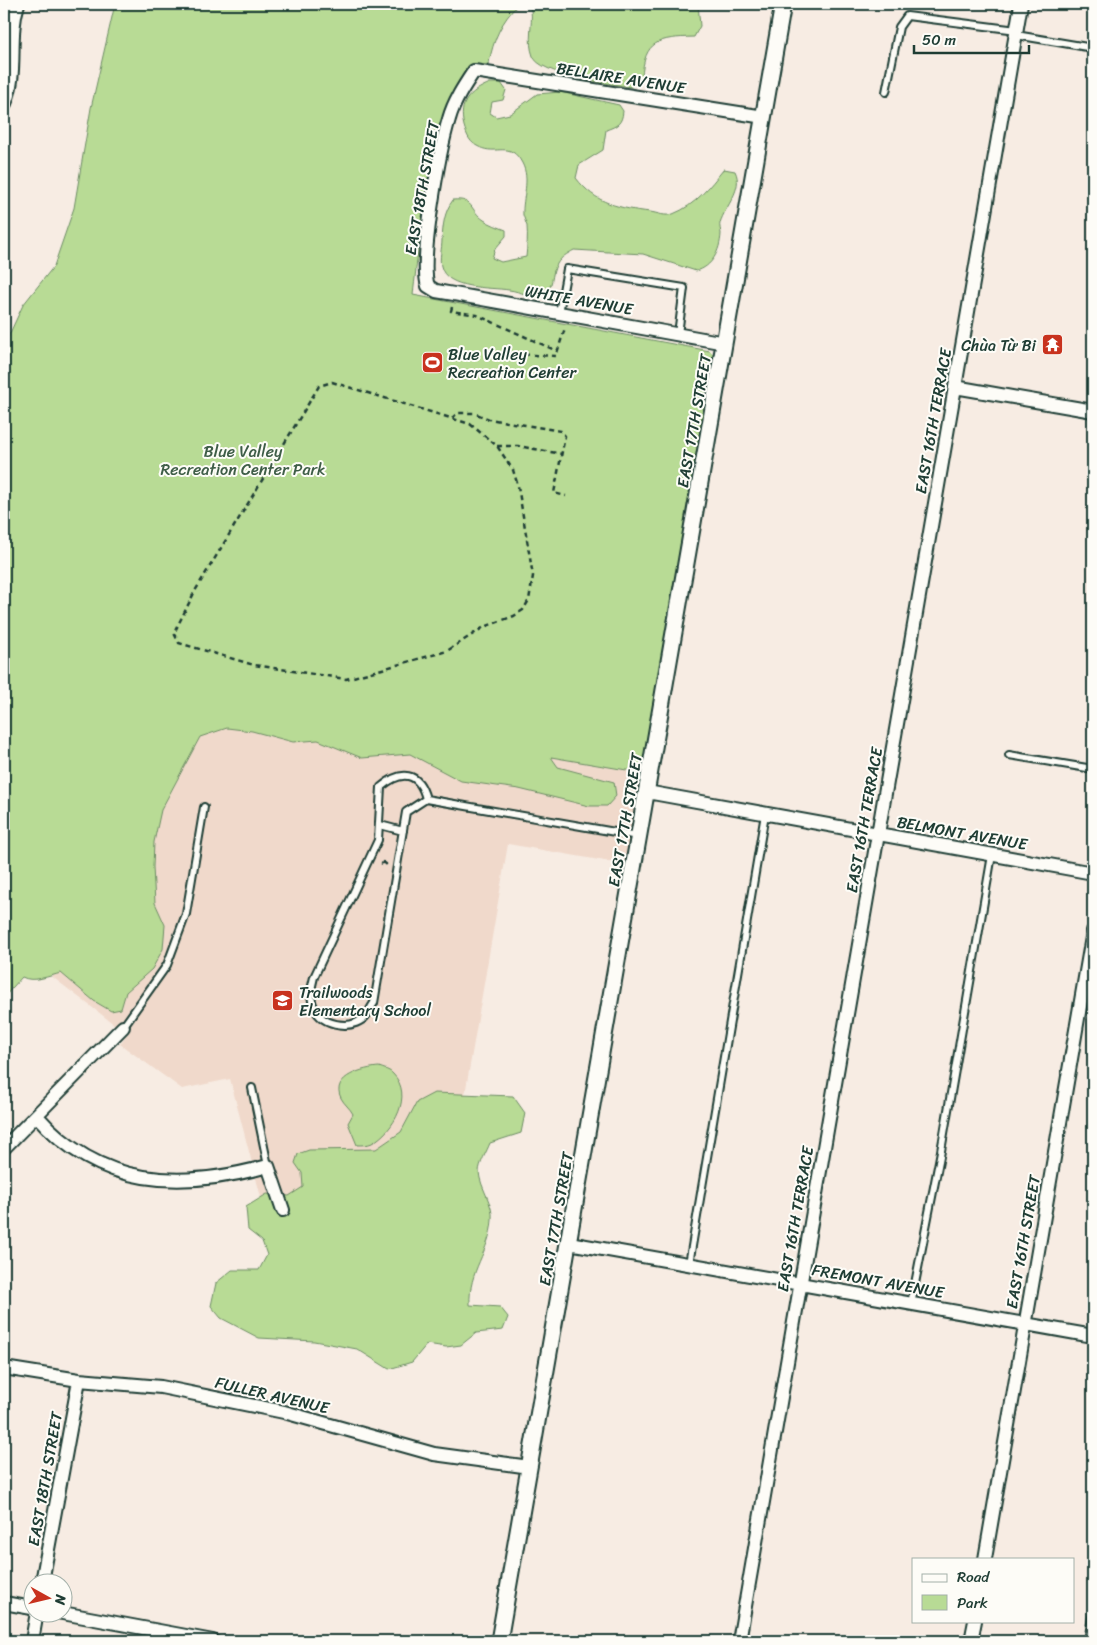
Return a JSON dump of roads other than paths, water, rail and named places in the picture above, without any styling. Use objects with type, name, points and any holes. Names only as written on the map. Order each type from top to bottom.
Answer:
[{"type":"street","points":[[4,106],[10,92],[13,76],[12,25],[18,4]]},
{"type":"street","name":"EAST 17TH STREET","points":[[499,1641],[784,4]]},
{"type":"street","name":"EAST 16TH TERRACE","points":[[739,1641],[1021,4]]},
{"type":"street","name":"BELLAIRE AVENUE","points":[[474,71],[764,117]]},
{"type":"street","name":"EAST 18TH STREET","points":[[428,286],[426,280],[426,247],[447,127],[460,92],[474,71]]},
{"type":"street","name":"WHITE AVENUE","points":[[428,286],[454,294],[725,343]]},
{"type":"street","points":[[955,387],[1093,411]]},
{"type":"street","name":"BELMONT AVENUE","points":[[647,792],[1093,873]]},
{"type":"street","name":"EAST 16TH STREET","points":[[985,1558],[1093,931]]},
{"type":"street","points":[[4,1148],[123,1027]]},
{"type":"street","points":[[36,1116],[56,1138],[77,1153],[98,1164],[125,1173],[182,1181],[230,1175],[268,1166],[283,1210]]},
{"type":"street","name":"FREMONT AVENUE","points":[[569,1243],[1093,1336]]},
{"type":"street","name":"FULLER AVENUE","points":[[4,1368],[79,1380],[161,1387],[284,1412],[434,1454],[530,1467]]},
{"type":"street","name":"EAST 18TH STREET","points":[[44,1572],[79,1380]]},
{"type":"street","points":[[4,1603],[22,1606]]},
{"type":"street","points":[[72,1615],[213,1641]]},
{"type":"street","points":[[32,1641],[35,1622]]},
{"type":"street","points":[[971,1641],[974,1622]]},
{"type":"lane","points":[[886,92],[899,27],[907,16],[1016,32],[1093,48]]},
{"type":"lane","points":[[563,314],[567,269],[684,288],[678,334]]},
{"type":"lane","points":[[1009,755],[1093,769]]},
{"type":"lane","points":[[426,799],[423,785],[415,778],[402,775],[381,787],[378,840],[310,988],[313,1004],[320,1019],[333,1025],[351,1025],[365,1018],[374,1003],[406,812],[426,799],[640,836]]},
{"type":"lane","points":[[123,1027],[167,965],[186,914],[204,807]]},
{"type":"lane","points":[[689,1264],[765,814]]},
{"type":"lane","points":[[380,825],[403,831]]},
{"type":"lane","points":[[911,1304],[941,1151],[992,855]]},
{"type":"lane","points":[[252,1088],[268,1166]]},
{"type":"lane","points":[[1088,1641],[1093,1611]]},
{"type":"place","name":"Chùa Từ Bi","points":[[1052,345]]},
{"type":"place","name":"Blue Valley Recreation Center","points":[[432,363]]},
{"type":"place","name":"Trailwoods Elementary School","points":[[283,1001]]},
{"type":"park label","name":"Blue Valley Recreation Center Park","points":[[243,460]]}]
